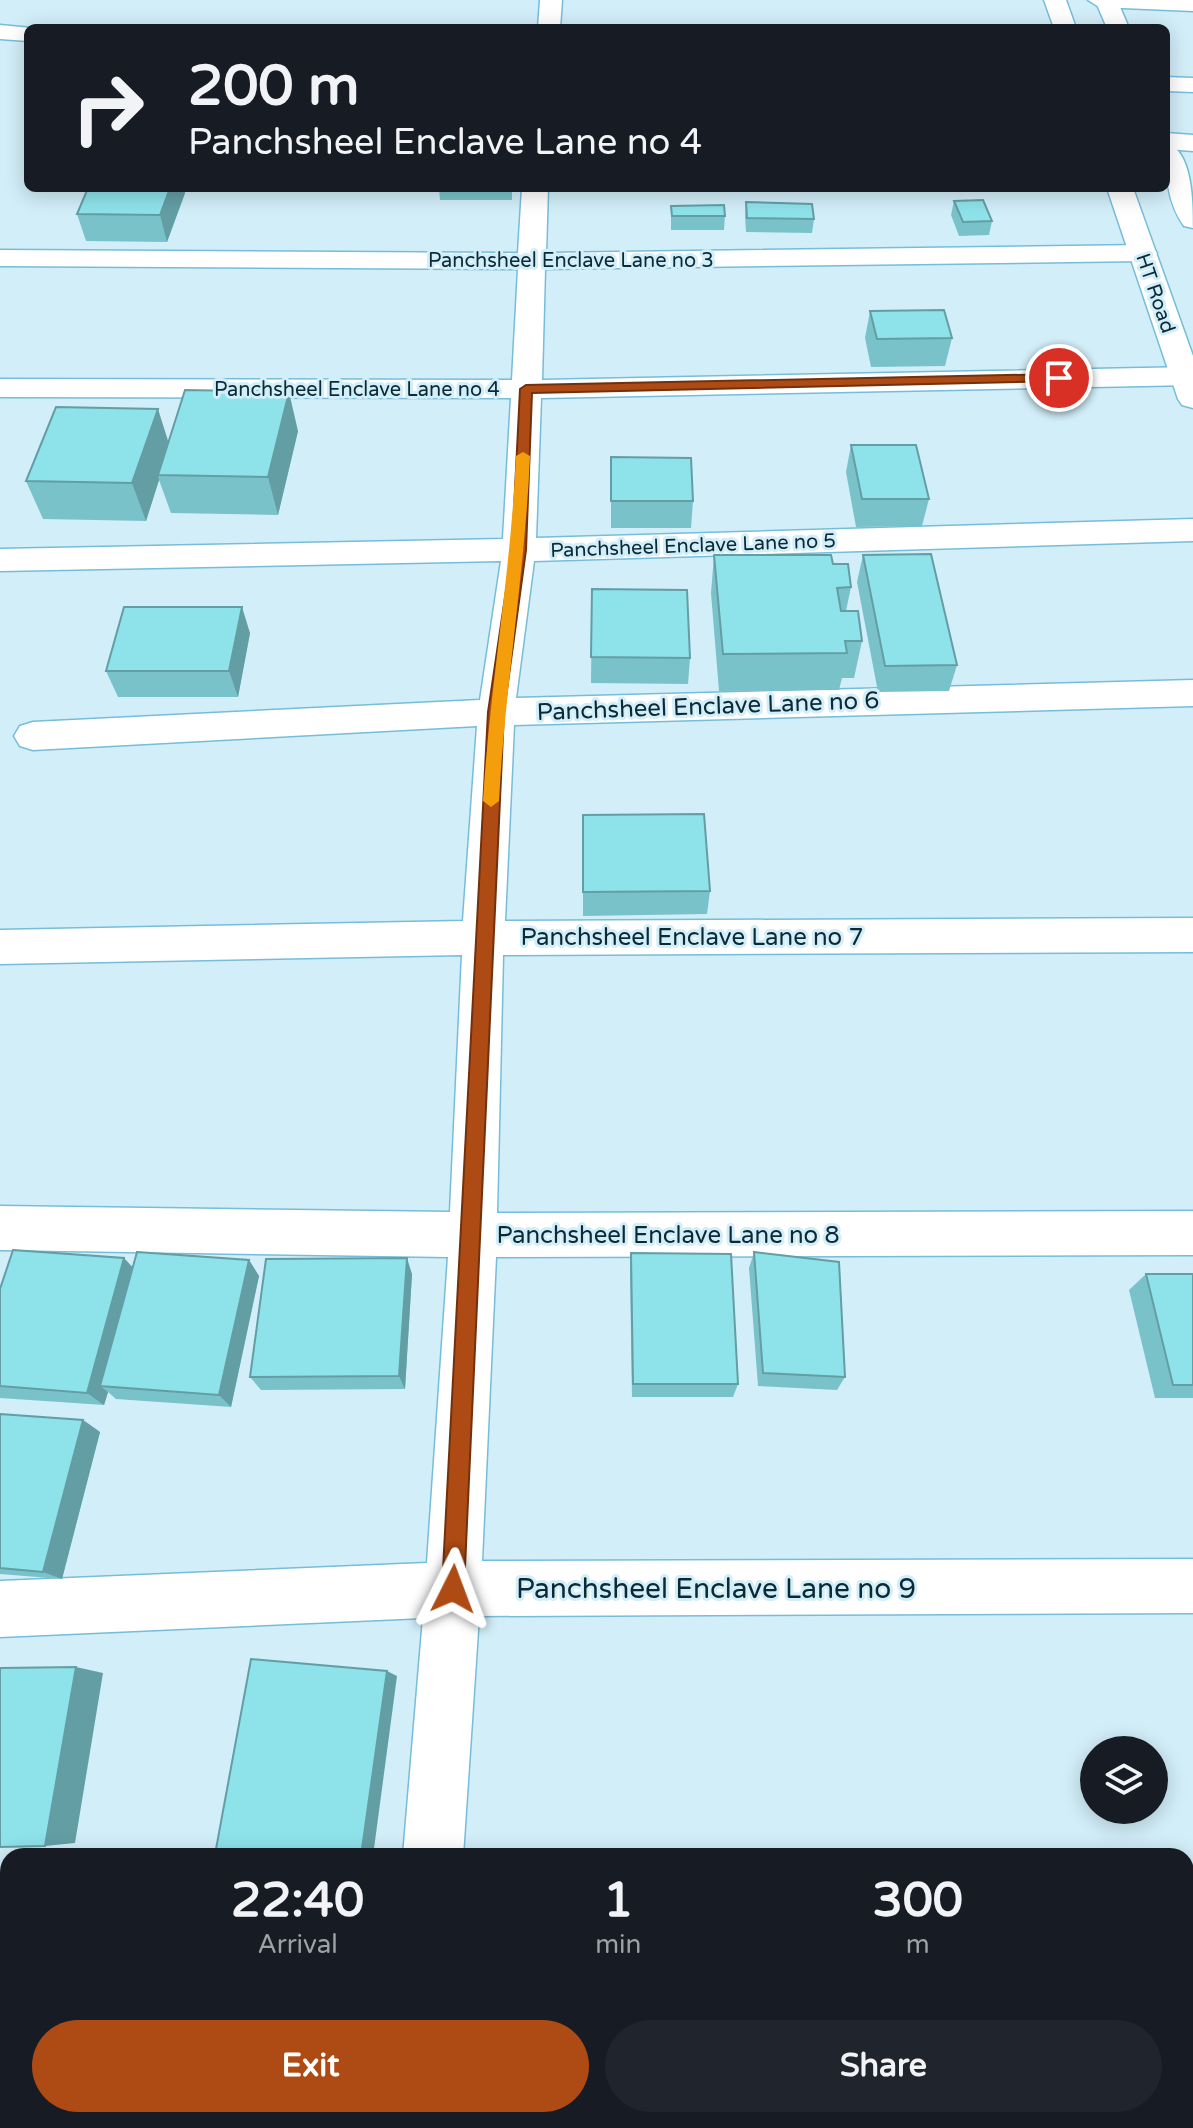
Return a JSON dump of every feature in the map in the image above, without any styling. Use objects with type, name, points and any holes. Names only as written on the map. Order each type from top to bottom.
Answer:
[{"type":"street","points":[[549,24],[551,0]]},
{"type":"street","points":[[1055,0],[1064,24]]},
{"type":"street","points":[[1116,24],[1104,1],[1193,4]]},
{"type":"street","points":[[0,32],[24,34]]},
{"type":"street","points":[[1170,84],[1193,85]]},
{"type":"street","points":[[1170,141],[1193,143]]},
{"type":"street","points":[[1170,161],[1193,220]]},
{"type":"street","points":[[434,1848],[453,1589],[473,1235],[483,938],[496,712],[519,550],[529,261],[535,192]]},
{"type":"street","name":"HT Road","points":[[1121,192],[1190,383]]},
{"type":"street","name":"Panchsheel Enclave Lane no 3","points":[[0,258],[529,261],[1143,253]]},
{"type":"street","name":"Panchsheel Enclave Lane no 4","points":[[0,388],[526,389],[1190,383]]},
{"type":"street","name":"Panchsheel Enclave Lane no 5","points":[[0,560],[519,550],[1193,530]]},
{"type":"street","name":"Panchsheel Enclave Lane no 6","points":[[33,736],[496,712],[1193,693]]},
{"type":"street","name":"Panchsheel Enclave Lane no 7","points":[[0,947],[483,938],[1193,935]]},
{"type":"street","name":"Panchsheel Enclave Lane no 8","points":[[0,1228],[473,1235],[1193,1233]]},
{"type":"street","name":"Panchsheel Enclave Lane no 9","points":[[0,1609],[453,1589],[1193,1586]]},
{"type":"building","points":[[86,192],[169,192],[160,215],[77,214]]},
{"type":"building","points":[[983,200],[992,221],[963,222],[954,201]]},
{"type":"building","points":[[746,202],[812,204],[814,219],[747,218]]},
{"type":"building","points":[[724,205],[725,216],[672,216],[671,206]]},
{"type":"building","points":[[944,310],[952,338],[877,339],[870,311]]},
{"type":"building","points":[[185,390],[289,392],[268,477],[158,475]]},
{"type":"building","points":[[56,407],[158,409],[132,483],[26,481]]},
{"type":"building","points":[[851,445],[916,445],[929,499],[862,499]]},
{"type":"building","points":[[611,457],[691,458],[693,501],[611,501]]},
{"type":"building","points":[[931,554],[957,665],[885,666],[863,555]]},
{"type":"building","points":[[714,555],[831,555],[833,564],[848,564],[851,587],[837,588],[841,611],[858,611],[862,641],[845,641],[847,653],[723,654]]},
{"type":"building","points":[[592,589],[687,590],[690,658],[591,657]]},
{"type":"building","points":[[124,607],[242,607],[229,671],[106,671]]},
{"type":"building","points":[[704,814],[710,891],[583,892],[583,815]]},
{"type":"building","points":[[13,1250],[124,1258],[87,1393],[0,1386],[0,1289]]},
{"type":"building","points":[[137,1252],[249,1260],[219,1395],[100,1386]]},
{"type":"building","points":[[754,1252],[839,1262],[845,1377],[763,1373]]},
{"type":"building","points":[[631,1253],[731,1254],[738,1384],[633,1384]]},
{"type":"building","points":[[407,1258],[399,1376],[250,1377],[266,1259]]},
{"type":"building","points":[[1146,1274],[1193,1274],[1193,1385],[1173,1385]]},
{"type":"building","points":[[0,1414],[83,1420],[43,1572],[0,1568]]},
{"type":"building","points":[[251,1659],[387,1671],[362,1848],[216,1848]]},
{"type":"building","points":[[76,1667],[45,1846],[0,1847],[0,1668]]},
{"type":"slow traffic","points":[[491,801],[496,712],[519,550],[523,456]]},
{"type":"route","points":[[453,1589],[473,1235],[483,938],[496,712],[519,550],[526,389],[1059,378]]}]
